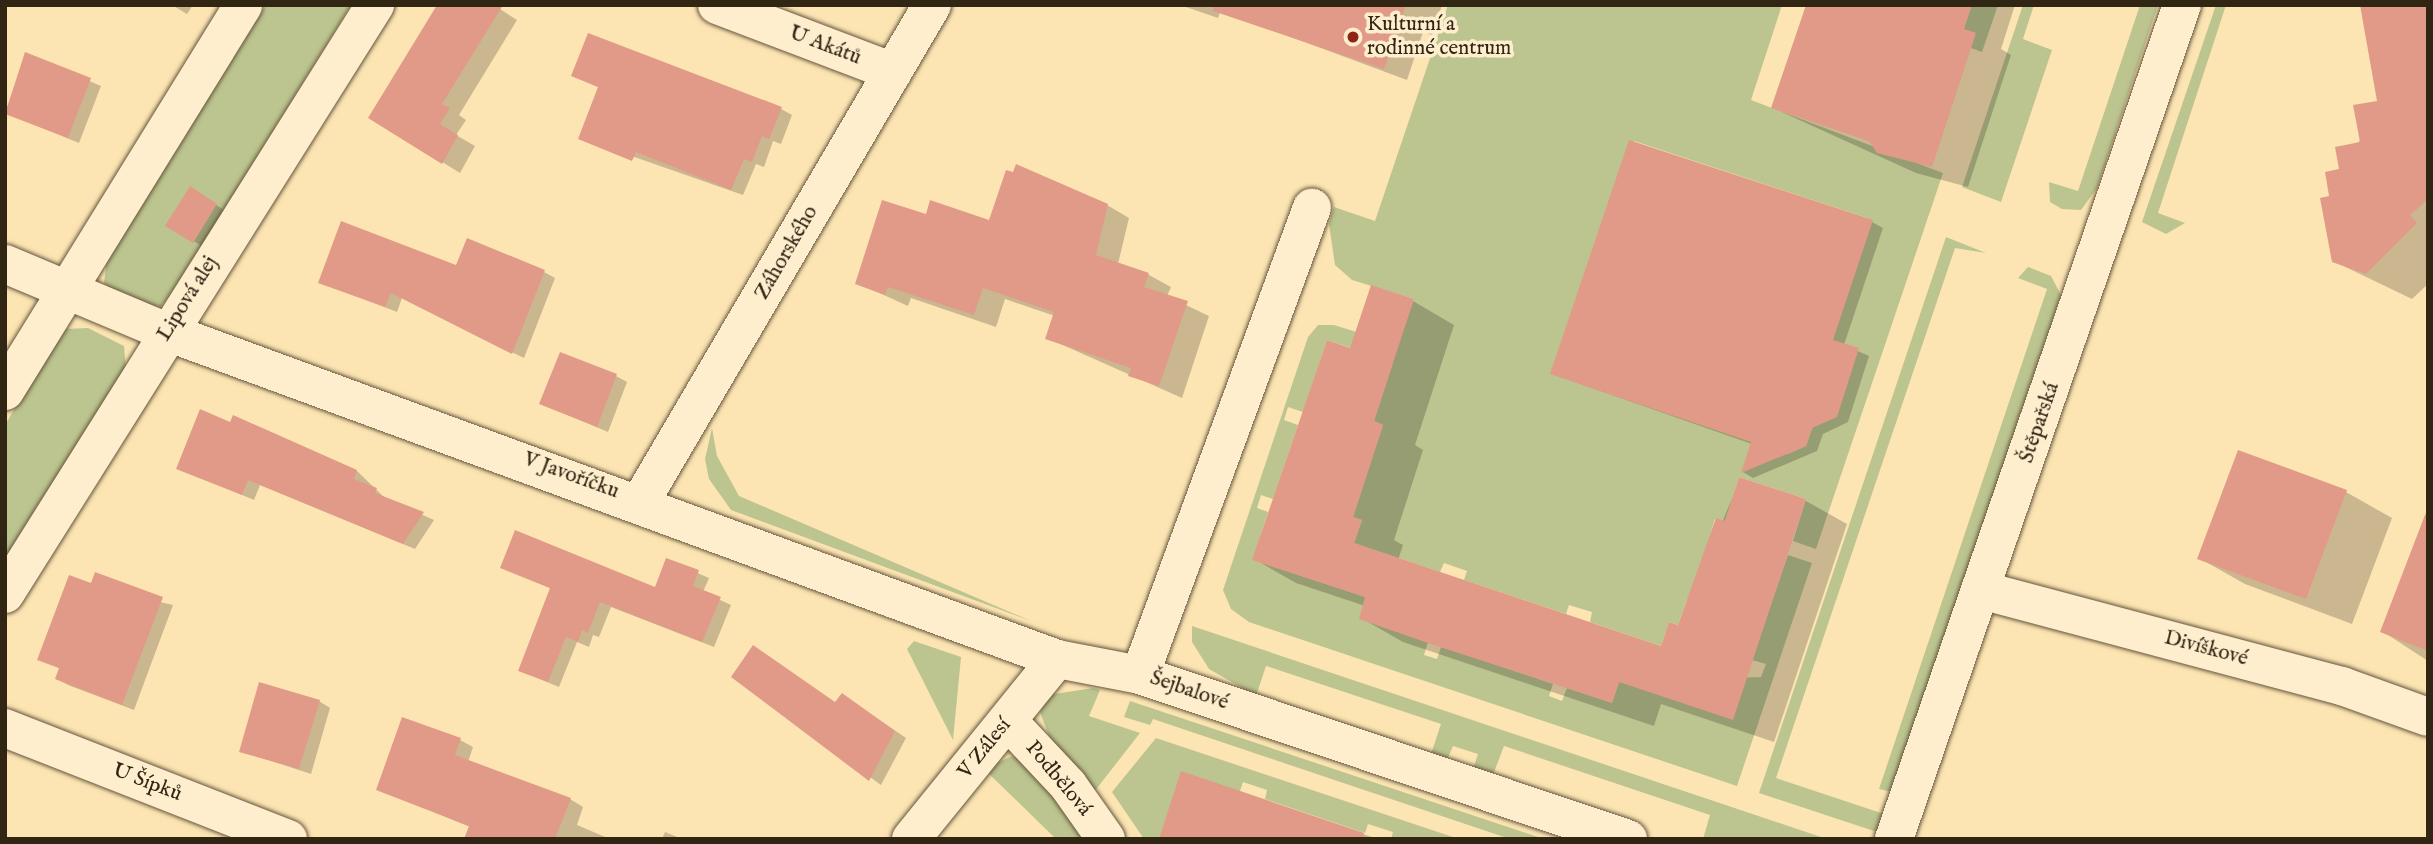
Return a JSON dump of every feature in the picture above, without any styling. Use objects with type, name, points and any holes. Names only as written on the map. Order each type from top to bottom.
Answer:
[{"type":"street","points":[[5,390],[243,5]]},
{"type":"street","name":"Lipová alej","points":[[5,594],[167,332],[375,5]]},
{"type":"street","name":"U Akátů","points":[[717,5],[893,72]]},
{"type":"street","name":"Záhorského","points":[[641,501],[932,5]]},
{"type":"street","name":"Štěpařská","points":[[1894,839],[2182,5]]},
{"type":"street","name":"Šejbalové","points":[[1312,208],[1140,675],[1628,839]]},
{"type":"street","name":"V Javoříčku","points":[[5,264],[167,332],[641,501],[1056,659],[1140,675]]},
{"type":"street","name":"Divíškové","points":[[1981,590],[2342,686],[2428,717]]},
{"type":"street","name":"V Zálesí","points":[[911,839],[1056,659]]},
{"type":"street","name":"Podbělová","points":[[1008,721],[1068,785],[1105,839]]},
{"type":"street","name":"U Šípků","points":[[5,728],[288,839]]},
{"type":"green space","points":[[266,5],[351,5],[175,289],[161,306],[148,308],[119,296],[104,283],[107,259]]},
{"type":"green space","points":[[1448,5],[1782,5],[1751,100],[1943,173],[1816,549],[1793,541],[1806,499],[1739,477],[1725,521],[1715,519],[1708,542],[1698,602],[1687,599],[1678,625],[1669,622],[1661,646],[1590,622],[1592,612],[1569,605],[1566,614],[1464,580],[1467,571],[1444,563],[1440,572],[1354,543],[1362,520],[1353,517],[1383,425],[1374,421],[1393,362],[1327,340],[1303,412],[1288,407],[1284,420],[1298,425],[1273,499],[1261,495],[1257,508],[1268,512],[1253,560],[1365,597],[1428,642],[1424,655],[1437,659],[1441,647],[1486,661],[1553,684],[1549,696],[1562,701],[1567,688],[1612,703],[1619,682],[1761,677],[1766,664],[1752,660],[1788,555],[1812,563],[1737,786],[1249,622],[1231,609],[1223,590],[1308,337],[1318,325],[1334,325],[1398,345],[1414,299],[1352,280],[1335,265],[1329,224],[1334,207],[1375,221]],"holes":[[[1634,141],[1867,218],[1817,386],[1817,415],[1806,446],[1788,454],[1552,370]]]},
{"type":"green space","points":[[1972,5],[1998,5],[1982,52],[1971,48],[1975,33],[1960,28]]},
{"type":"green space","points":[[2023,5],[2034,5],[2023,39],[2052,50],[2001,202],[1962,187]]},
{"type":"green space","points":[[2140,5],[2158,5],[2097,188],[2081,210],[2062,209],[2050,202],[2049,182],[2078,191]]},
{"type":"green space","points":[[2216,5],[2226,5],[2158,213],[2185,223],[2166,234],[2142,222]]},
{"type":"green space","points":[[1946,237],[1986,253],[1955,248],[1776,778],[1884,814],[1877,832],[1759,793]]},
{"type":"green space","points":[[2028,267],[2051,276],[2061,295],[1892,792],[1879,789],[2047,289],[2018,278]]},
{"type":"green space","points":[[88,328],[124,346],[126,369],[5,560],[5,425],[55,339],[65,329]]},
{"type":"green space","points":[[712,428],[717,456],[739,496],[1031,621],[731,510],[709,479],[705,459]]},
{"type":"green space","points":[[1192,626],[1827,839],[1703,839],[1710,815],[1504,746],[1493,775],[1473,769],[1478,754],[1453,746],[1447,760],[1431,754],[1441,724],[1266,666],[1256,696],[1209,669],[1192,642]]},
{"type":"green space","points":[[914,641],[961,657],[953,740],[907,649]]},
{"type":"green space","points":[[1093,688],[1100,690],[1089,716],[1140,733],[1094,792],[1049,736],[1040,712],[1048,695]]},
{"type":"green space","points":[[1130,701],[1544,839],[1510,839],[1153,719],[1150,725],[1124,717]]},
{"type":"green space","points":[[1156,738],[1459,839],[1391,839],[1393,832],[1368,824],[1365,833],[1265,799],[1267,790],[1243,782],[1240,791],[1159,839],[1144,839],[1112,792]]},
{"type":"green space","points":[[1012,756],[1030,764],[1086,839],[1056,839],[984,769]]},
{"type":"building","points":[[437,5],[503,5],[442,104],[450,108],[440,124],[458,135],[442,164],[368,118]]},
{"type":"building","name":"Kulturní a rodinné centrum","points":[[1214,5],[1406,5],[1384,69],[1213,11]]},
{"type":"building","points":[[1806,5],[1972,5],[1964,29],[1976,33],[1932,167],[1877,153],[1869,141],[1771,108]]},
{"type":"building","points":[[2360,5],[2428,5],[2428,199],[2410,215],[2417,223],[2366,274],[2332,262],[2320,198],[2329,196],[2325,172],[2339,169],[2335,147],[2360,142],[2353,105],[2377,101]]},
{"type":"building","points":[[588,33],[782,107],[769,139],[762,136],[752,162],[744,159],[731,190],[636,152],[632,161],[578,139],[598,87],[571,76]]},
{"type":"building","points":[[25,52],[91,78],[68,138],[5,114]]},
{"type":"building","points":[[1629,140],[1873,220],[1833,340],[1859,348],[1837,417],[1812,428],[1806,446],[1741,473],[1751,442],[1550,374]]},
{"type":"building","points":[[1016,164],[1108,204],[1096,255],[1149,273],[1144,287],[1188,301],[1159,386],[1128,376],[1131,368],[1045,339],[1054,312],[983,288],[974,315],[888,287],[885,295],[855,284],[882,200],[926,214],[930,200],[989,220],[1006,170],[1013,172]]},
{"type":"building","points":[[190,186],[217,204],[193,243],[165,226]]},
{"type":"building","points":[[341,221],[456,265],[467,238],[545,270],[512,354],[391,293],[385,307],[318,283]]},
{"type":"building","points":[[1371,285],[1414,299],[1374,421],[1383,425],[1353,517],[1362,520],[1354,543],[1661,646],[1669,622],[1678,625],[1716,518],[1725,521],[1739,477],[1806,499],[1733,720],[1619,682],[1612,703],[1428,643],[1359,619],[1365,597],[1252,560],[1327,340],[1350,348]]},
{"type":"building","points":[[560,352],[617,374],[597,427],[539,404]]},
{"type":"building","points":[[200,409],[230,422],[233,415],[357,470],[354,479],[377,488],[375,493],[424,512],[403,544],[248,480],[242,495],[176,469]]},
{"type":"building","points":[[2238,450],[2347,490],[2306,599],[2197,559]]},
{"type":"building","points":[[2425,515],[2428,515],[2428,651],[2380,632]]},
{"type":"building","points":[[515,530],[655,587],[666,558],[699,570],[693,586],[721,597],[702,642],[600,602],[588,633],[582,630],[578,642],[566,637],[548,682],[518,671],[550,588],[500,568]]},
{"type":"building","points":[[95,572],[163,597],[122,705],[55,679],[59,668],[37,660],[69,575],[91,583]]},
{"type":"building","points":[[753,645],[835,702],[842,693],[895,731],[869,781],[731,677]]},
{"type":"building","points":[[259,682],[320,700],[299,769],[239,752]]},
{"type":"building","points":[[402,717],[461,738],[455,755],[571,798],[555,839],[464,839],[469,826],[376,790]]},
{"type":"building","points":[[1181,771],[1364,833],[1363,839],[1159,839]]},
{"type":"place","name":"Kulturní a rodinné centrum","points":[[1353,37]]}]
